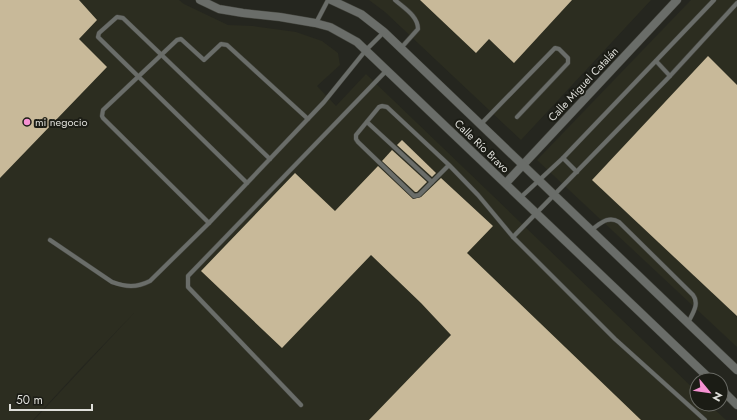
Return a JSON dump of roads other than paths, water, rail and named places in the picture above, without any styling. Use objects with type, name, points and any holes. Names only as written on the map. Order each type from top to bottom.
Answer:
[{"type":"street","name":"Calle Río Bravo","points":[[200,0],[219,9],[315,23],[344,34],[366,50],[703,372]]},
{"type":"street","name":"Calle Río Bravo","points":[[330,0],[361,14],[384,32],[737,370]]},
{"type":"street","name":"Calle Miguel Catalán","points":[[506,183],[522,164],[677,0]]},
{"type":"street","points":[[729,398],[737,405]]},
{"type":"lane","points":[[315,23],[330,0]]},
{"type":"lane","points":[[395,0],[418,22],[418,29],[401,48]]},
{"type":"lane","points":[[520,198],[538,179],[563,158],[714,0]]},
{"type":"lane","points":[[513,237],[670,76],[737,3]]},
{"type":"lane","points":[[247,183],[98,37],[99,33],[117,17],[121,17],[270,159]]},
{"type":"lane","points":[[50,240],[112,282],[122,286],[133,287],[150,281],[209,223],[324,102],[366,50],[384,32]]},
{"type":"lane","points":[[209,223],[102,118],[103,110],[179,40],[183,40],[204,60],[221,44],[227,45],[308,119]]},
{"type":"lane","points":[[481,124],[555,48],[559,48],[568,58],[568,63],[517,117]]},
{"type":"lane","points":[[656,61],[670,76]]},
{"type":"lane","points":[[301,405],[188,287],[188,276],[387,70]]},
{"type":"lane","points":[[449,165],[419,195],[412,195],[356,140],[356,135],[379,107],[387,107],[449,165],[478,195],[513,237],[615,339],[705,420]]},
{"type":"lane","points":[[367,122],[432,182]]},
{"type":"lane","points":[[563,158],[577,172]]},
{"type":"lane","points":[[591,230],[606,220],[614,220],[619,222],[696,298],[696,306],[688,323]]},
{"type":"place","name":"mi negocio","points":[[27,122]]}]
